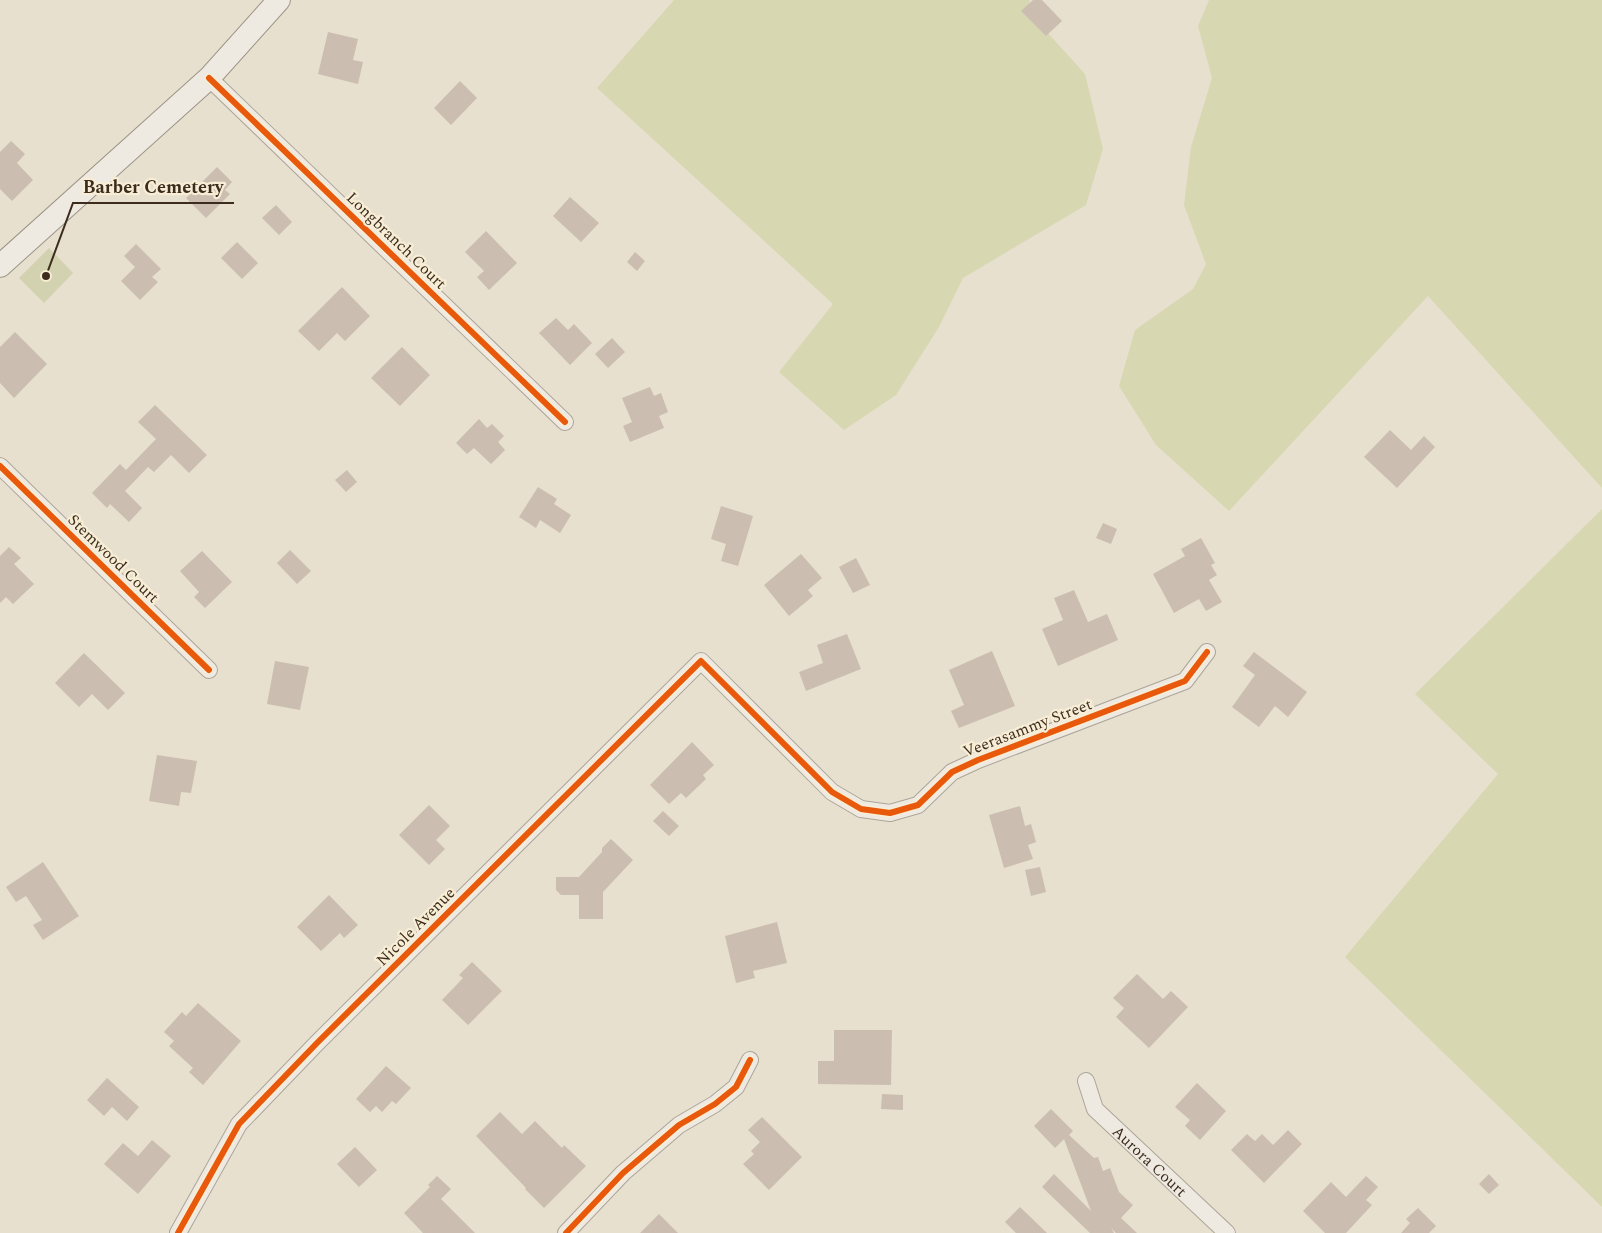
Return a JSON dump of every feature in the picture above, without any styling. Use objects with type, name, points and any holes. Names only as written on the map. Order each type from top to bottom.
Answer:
[{"type":"street","points":[[0,266],[209,78],[280,0]]},
{"type":"street","name":"Longbranch Court","points":[[209,78],[565,422]]},
{"type":"street","name":"Stemwood Court","points":[[0,466],[209,670]]},
{"type":"street","name":"Veerasammy Street","points":[[701,661],[832,792],[862,808],[890,813],[918,805],[952,772],[1186,681],[1207,652]]},
{"type":"street","name":"Nicole Avenue","points":[[178,1233],[239,1124],[245,1117],[701,661]]},
{"type":"street","points":[[566,1233],[623,1172],[679,1125],[715,1104],[736,1087],[750,1060]]},
{"type":"street","name":"Aurora Court","points":[[1086,1081],[1094,1109],[1227,1233]]},
{"type":"green space","points":[[674,0],[1030,0],[1027,10],[1085,74],[1103,149],[1086,205],[963,278],[939,327],[896,395],[844,430],[779,372],[833,304],[597,88]]},
{"type":"green space","points":[[1209,0],[1602,0],[1602,488],[1428,296],[1229,511],[1156,445],[1119,386],[1135,330],[1193,289],[1206,264],[1184,205],[1191,147],[1212,78],[1198,26]]},
{"type":"green space","points":[[49,248],[73,273],[44,303],[19,278]]},
{"type":"green space","points":[[1602,509],[1602,1207],[1345,957],[1498,774],[1415,694]]},
{"type":"building","points":[[1033,0],[1042,0],[1062,21],[1046,36],[1021,11]]},
{"type":"building","points":[[328,32],[358,39],[353,60],[363,62],[358,84],[318,74]]},
{"type":"building","points":[[460,81],[477,98],[451,125],[434,108]]},
{"type":"building","points":[[11,141],[25,154],[17,163],[33,180],[12,201],[0,189],[0,152]]},
{"type":"building","points":[[217,167],[232,182],[225,190],[230,194],[206,218],[186,198]]},
{"type":"building","points":[[570,197],[599,223],[581,242],[553,216]]},
{"type":"building","points":[[276,205],[292,222],[279,235],[262,218]]},
{"type":"building","points":[[486,231],[517,263],[489,290],[477,277],[484,271],[465,252]]},
{"type":"building","points":[[237,242],[258,263],[242,279],[221,258]]},
{"type":"building","points":[[136,244],[161,269],[152,277],[158,282],[140,300],[121,281],[135,267],[124,256]]},
{"type":"building","points":[[635,252],[645,261],[637,271],[627,262]]},
{"type":"building","points":[[342,287],[370,316],[345,341],[337,333],[319,351],[298,331]]},
{"type":"building","points":[[556,318],[568,330],[574,324],[592,343],[570,365],[539,333]]},
{"type":"building","points":[[15,332],[47,364],[14,398],[0,383],[0,347]]},
{"type":"building","points":[[612,338],[625,352],[608,368],[595,354]]},
{"type":"building","points":[[402,347],[430,375],[400,406],[371,378]]},
{"type":"building","points":[[650,387],[654,396],[661,393],[668,412],[659,416],[664,428],[630,442],[623,426],[632,422],[622,398]]},
{"type":"building","points":[[155,405],[207,455],[189,473],[171,455],[154,472],[148,467],[125,491],[142,508],[129,522],[110,504],[107,508],[92,493],[120,464],[126,470],[156,439],[138,422]]},
{"type":"building","points":[[479,419],[487,428],[492,424],[504,436],[498,442],[505,450],[491,464],[474,448],[467,454],[456,443]]},
{"type":"building","points":[[1390,430],[1411,450],[1424,436],[1435,447],[1397,488],[1364,457]]},
{"type":"building","points":[[347,470],[357,482],[346,492],[335,480]]},
{"type":"building","points":[[538,487],[557,499],[554,504],[571,515],[560,533],[540,520],[536,528],[519,517]]},
{"type":"building","points":[[721,506],[753,516],[738,566],[721,561],[726,544],[711,539]]},
{"type":"building","points":[[1103,523],[1117,529],[1111,544],[1096,538]]},
{"type":"building","points":[[1201,538],[1215,563],[1211,565],[1217,575],[1209,580],[1222,602],[1206,611],[1199,599],[1174,613],[1153,574],[1185,556],[1181,549]]},
{"type":"building","points":[[9,547],[21,558],[14,564],[34,584],[13,604],[6,597],[0,603],[0,556]]},
{"type":"building","points":[[290,550],[311,571],[297,584],[277,563]]},
{"type":"building","points":[[202,551],[232,582],[205,608],[194,597],[199,592],[180,571]]},
{"type":"building","points":[[801,554],[822,578],[808,590],[813,596],[789,616],[764,585]]},
{"type":"building","points":[[856,558],[870,585],[853,593],[839,567]]},
{"type":"building","points":[[1074,590],[1088,622],[1107,614],[1118,640],[1058,666],[1042,629],[1063,620],[1054,598]]},
{"type":"building","points":[[847,634],[861,669],[806,691],[799,672],[823,663],[817,645]]},
{"type":"building","points":[[992,651],[1015,706],[959,728],[951,711],[964,705],[949,670]]},
{"type":"building","points":[[1254,652],[1307,692],[1288,717],[1275,706],[1259,727],[1232,707],[1255,675],[1243,666]]},
{"type":"building","points":[[84,653],[125,693],[108,710],[92,694],[79,707],[55,683]]},
{"type":"building","points":[[275,661],[309,667],[300,710],[267,704]]},
{"type":"building","points":[[692,742],[714,765],[703,775],[706,779],[686,798],[681,793],[669,804],[650,785]]},
{"type":"building","points":[[157,755],[197,761],[191,793],[181,792],[179,806],[149,801]]},
{"type":"building","points":[[429,805],[450,826],[436,840],[445,849],[429,865],[399,835]]},
{"type":"building","points":[[1020,806],[1025,826],[1031,824],[1036,842],[1028,845],[1033,859],[1004,868],[989,815]]},
{"type":"building","points":[[663,811],[679,826],[669,836],[653,821]]},
{"type":"building","points":[[611,839],[633,860],[603,892],[603,919],[579,919],[579,895],[561,895],[556,890],[556,877],[579,877]]},
{"type":"building","points":[[43,862],[79,916],[43,940],[33,925],[42,920],[26,896],[16,902],[6,887]]},
{"type":"building","points":[[1040,867],[1046,892],[1031,896],[1025,870]]},
{"type":"building","points":[[329,895],[358,925],[344,938],[340,933],[321,951],[297,927]]},
{"type":"building","points":[[777,922],[787,963],[753,971],[755,978],[736,983],[725,936]]},
{"type":"building","points":[[472,962],[502,991],[468,1025],[442,1000],[463,978],[459,975]]},
{"type":"building","points":[[1137,974],[1163,999],[1171,991],[1188,1007],[1149,1048],[1116,1017],[1124,1008],[1113,998]]},
{"type":"building","points":[[198,1003],[241,1041],[203,1085],[189,1072],[193,1068],[169,1046],[174,1041],[164,1032],[182,1012],[186,1016]]},
{"type":"building","points":[[834,1030],[892,1030],[891,1085],[818,1084],[818,1061],[834,1061]]},
{"type":"building","points":[[386,1066],[411,1088],[396,1104],[392,1101],[382,1112],[376,1106],[370,1112],[356,1099]]},
{"type":"building","points":[[107,1078],[139,1107],[127,1121],[112,1107],[104,1116],[87,1100]]},
{"type":"building","points":[[1197,1083],[1226,1111],[1200,1140],[1185,1126],[1190,1120],[1175,1107]]},
{"type":"building","points":[[882,1094],[903,1095],[903,1110],[881,1109]]},
{"type":"building","points":[[1051,1109],[1073,1131],[1069,1135],[1094,1158],[1098,1157],[1103,1171],[1110,1168],[1119,1192],[1133,1205],[1121,1218],[1137,1233],[1116,1233],[1111,1228],[1114,1233],[1090,1233],[1042,1187],[1054,1174],[1091,1211],[1064,1139],[1055,1148],[1034,1126]]},
{"type":"building","points":[[500,1112],[522,1134],[535,1121],[562,1148],[564,1145],[586,1166],[544,1208],[476,1136]]},
{"type":"building","points":[[762,1117],[802,1157],[769,1190],[743,1164],[754,1154],[751,1151],[760,1142],[748,1130]]},
{"type":"building","points":[[1288,1130],[1302,1144],[1264,1183],[1231,1150],[1247,1134],[1255,1141],[1262,1134],[1273,1145]]},
{"type":"building","points":[[152,1140],[171,1156],[138,1194],[104,1164],[123,1143],[138,1156]]},
{"type":"building","points":[[355,1147],[377,1170],[359,1187],[337,1164]]},
{"type":"building","points":[[1489,1174],[1499,1185],[1489,1194],[1479,1184]]},
{"type":"building","points":[[437,1176],[451,1189],[441,1199],[475,1233],[423,1233],[404,1213],[430,1187],[428,1185]]},
{"type":"building","points":[[1366,1176],[1378,1187],[1366,1200],[1372,1205],[1346,1233],[1325,1233],[1303,1211],[1331,1182],[1346,1197]]},
{"type":"building","points":[[1020,1207],[1047,1233],[1016,1233],[1005,1222]]},
{"type":"building","points":[[1418,1208],[1436,1226],[1429,1233],[1401,1233],[1410,1223],[1406,1219]]},
{"type":"building","points":[[659,1214],[678,1233],[640,1233]]},
{"type":"cycle path","points":[[209,78],[565,422]]},
{"type":"cycle path","points":[[0,466],[209,670]]},
{"type":"cycle path","points":[[178,1233],[239,1124],[317,1043],[701,661],[832,792],[861,809],[890,813],[918,805],[952,772],[978,760],[1185,681],[1207,652]]},
{"type":"cycle path","points":[[566,1233],[623,1173],[679,1125],[715,1104],[736,1087],[750,1060]]},
{"type":"place","name":"Barber Cemetery","points":[[46,276]]}]
